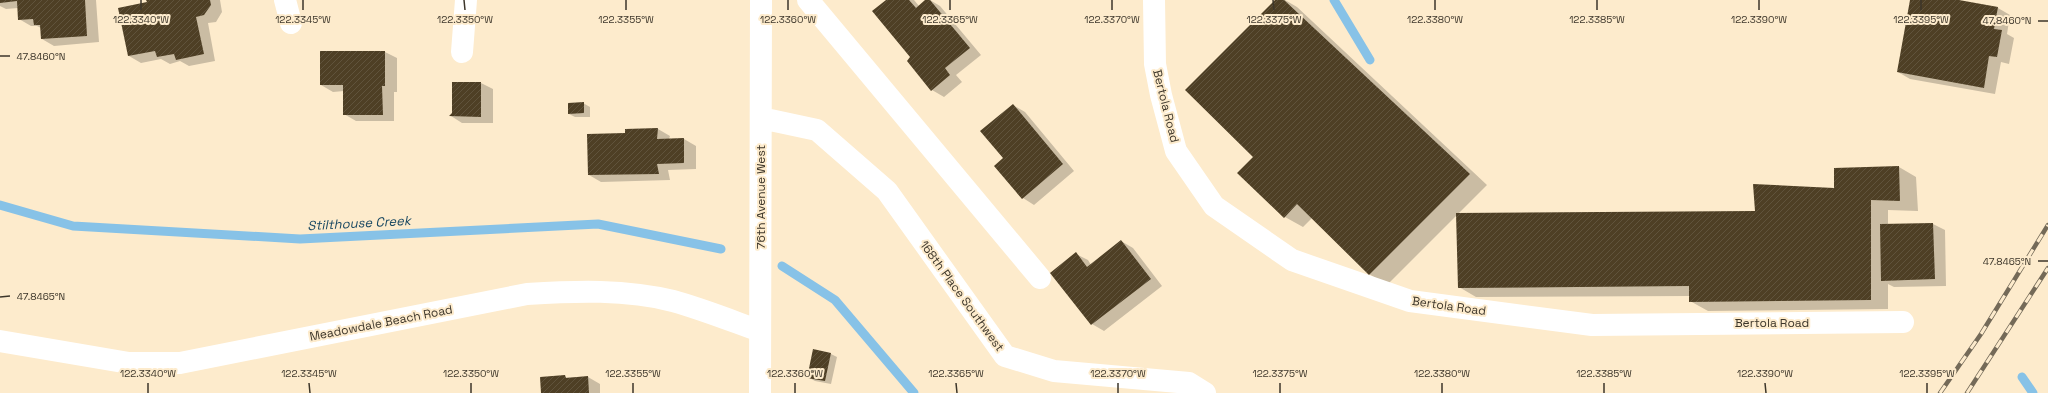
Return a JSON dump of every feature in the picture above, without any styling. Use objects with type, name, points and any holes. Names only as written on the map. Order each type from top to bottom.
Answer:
[{"type":"street","points":[[285,0],[291,23]]},
{"type":"street","points":[[462,52],[466,0]]},
{"type":"street","name":"76th Avenue West","points":[[760,0],[760,393]]},
{"type":"street","points":[[808,0],[1040,278]]},
{"type":"street","name":"Bertola Road","points":[[1154,0],[1155,64],[1161,95],[1176,151],[1214,206],[1292,260],[1410,301],[1592,325],[1903,322]]},
{"type":"street","name":"168th Place Southwest","points":[[761,118],[817,130],[887,191],[1005,356],[1054,372],[1189,383],[1205,393]]},
{"type":"street","name":"Meadowdale Beach Road","points":[[0,341],[129,363],[180,363],[526,294],[572,291],[625,293],[673,301],[760,331]]},
{"type":"building","points":[[0,0],[85,0],[87,36],[41,39],[40,25],[34,25],[33,19],[18,20],[17,1],[0,3]]},
{"type":"building","points":[[146,0],[210,0],[211,5],[204,15],[196,17],[204,54],[176,60],[174,54],[157,57],[155,51],[128,56],[118,8],[147,2]]},
{"type":"building","points":[[886,0],[909,0],[916,8],[925,0],[930,0],[970,48],[945,68],[950,75],[931,91],[907,61],[910,57],[872,11]]},
{"type":"building","points":[[1275,0],[1284,0],[1470,174],[1369,275],[1297,204],[1284,218],[1237,173],[1253,157],[1185,90]]},
{"type":"building","points":[[1910,0],[1959,0],[1998,7],[1994,29],[2002,30],[1997,57],[1989,56],[1984,88],[1897,72]]},
{"type":"building","points":[[320,51],[385,51],[385,86],[382,86],[383,115],[343,115],[343,85],[320,85]]},
{"type":"building","points":[[452,82],[481,82],[481,117],[449,116],[452,113]]},
{"type":"building","points":[[584,102],[584,113],[568,114],[568,103]]},
{"type":"building","points":[[1013,104],[1063,164],[1022,199],[994,166],[1003,158],[980,131]]},
{"type":"building","points":[[658,128],[657,139],[684,138],[684,163],[657,164],[659,174],[588,175],[587,134],[625,133],[625,129]]},
{"type":"building","points":[[1899,166],[1900,201],[1871,200],[1871,300],[1689,302],[1689,286],[1458,288],[1456,213],[1755,211],[1753,184],[1834,188],[1834,168]]},
{"type":"building","points":[[1933,223],[1935,279],[1881,281],[1880,224]]},
{"type":"building","points":[[1121,240],[1151,279],[1091,325],[1050,273],[1076,252],[1087,267]]},
{"type":"building","points":[[813,349],[831,353],[825,381],[807,378]]},
{"type":"building","points":[[565,375],[566,378],[588,376],[589,393],[541,393],[540,377]]},
{"type":"waterway","points":[[1334,0],[1370,60]]},
{"type":"waterway","name":"Stilthouse Creek","points":[[0,205],[73,226],[300,239],[598,224],[721,249]]},
{"type":"waterway","name":"Stilthouse Creek","points":[[782,266],[835,300],[914,393]]},
{"type":"waterway","points":[[2022,377],[2033,393]]},
{"type":"railway","points":[[1940,393],[1981,334],[2048,225]]},
{"type":"railway","points":[[1967,393],[2048,268]]}]
